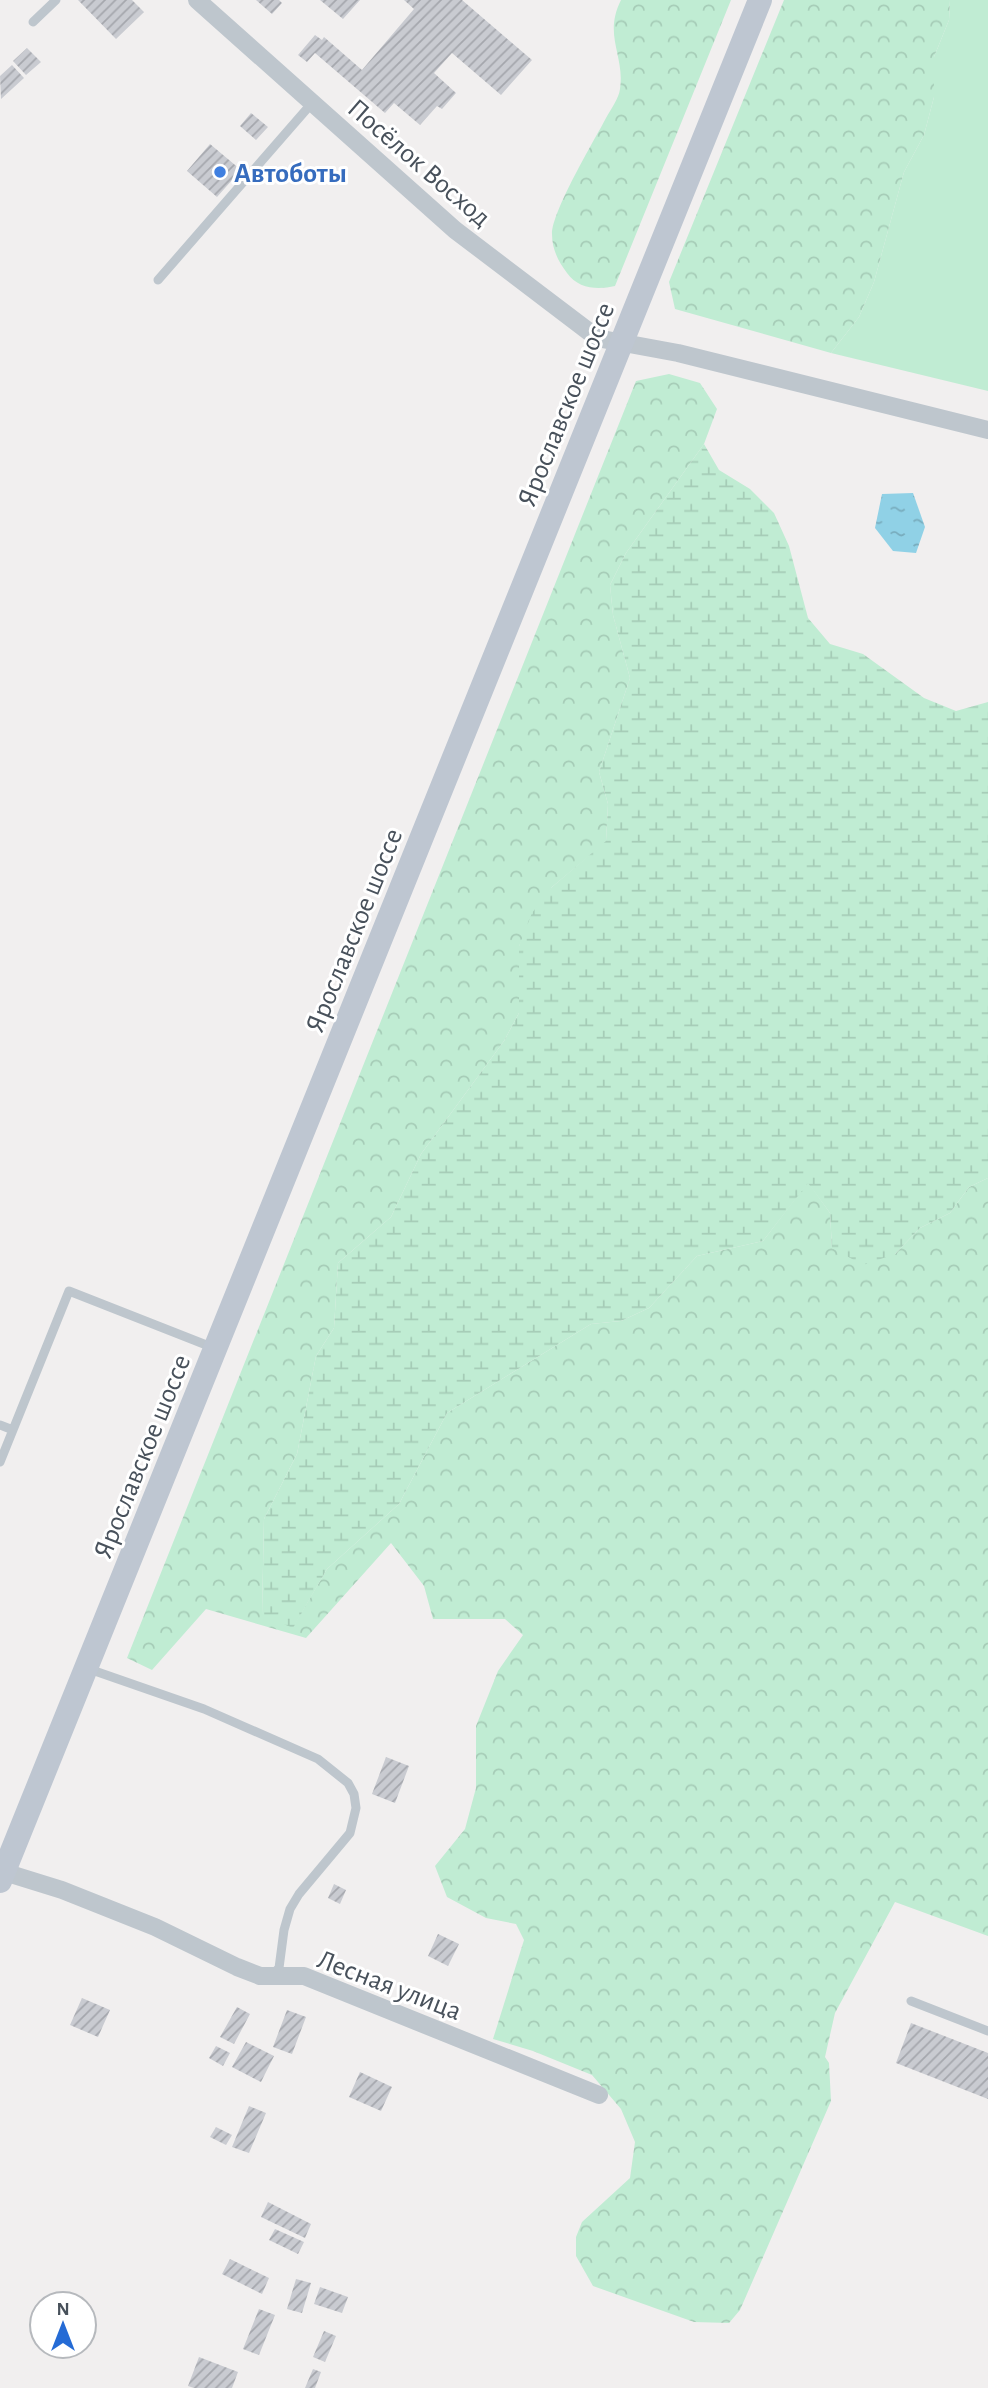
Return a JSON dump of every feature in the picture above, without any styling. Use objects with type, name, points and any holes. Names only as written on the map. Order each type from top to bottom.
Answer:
[{"type":"main road","name":"Ярославское шоссе","points":[[2,1877],[760,0]]},
{"type":"street","name":"Посёлок Восход","points":[[197,0],[455,230],[592,334],[603,339],[678,353],[988,430]]},
{"type":"street","name":"Лесная улица","points":[[2,1877],[62,1890],[155,1927],[260,1976],[304,1976],[599,2095]]},
{"type":"lane","points":[[33,22],[56,0]]},
{"type":"lane","points":[[158,280],[312,103]]},
{"type":"lane","points":[[0,1462],[69,1291],[216,1348]]},
{"type":"lane","points":[[0,1425],[13,1430]]},
{"type":"lane","points":[[87,1668],[204,1709],[305,1753],[318,1759],[348,1783],[354,1794],[356,1808],[350,1833],[299,1894],[290,1909],[279,1968],[272,1975]]},
{"type":"lane","points":[[911,2001],[988,2031]]},
{"type":"green space","points":[[621,0],[731,0],[615,286],[595,288],[577,282],[567,273],[556,255],[552,234],[566,193],[619,92],[621,77],[614,24]]},
{"type":"green space","points":[[784,0],[950,0],[949,20],[934,57],[934,97],[924,135],[904,172],[874,282],[859,317],[831,353],[675,309],[669,282]]},
{"type":"green space","points":[[950,0],[988,0],[988,391],[831,353],[859,317],[874,282],[904,172],[924,135],[934,97],[934,57],[949,20]]},
{"type":"green space","points":[[669,374],[700,383],[717,409],[704,444],[626,553],[610,585],[613,615],[630,678],[599,772],[608,804],[606,842],[552,887],[519,946],[519,1013],[504,1041],[421,1154],[391,1217],[338,1263],[334,1328],[316,1356],[297,1454],[264,1519],[262,1614],[293,1627],[327,1569],[399,1504],[447,1413],[591,1324],[621,1321],[649,1308],[697,1256],[763,1241],[808,1182],[830,1213],[832,1248],[895,1254],[920,1228],[950,1213],[969,1187],[988,1178],[988,1936],[895,1902],[835,2013],[825,2057],[829,2063],[831,2101],[740,2310],[729,2323],[694,2322],[593,2286],[576,2256],[576,2237],[582,2222],[630,2178],[635,2142],[621,2109],[592,2075],[533,2051],[493,2039],[524,1940],[516,1924],[486,1918],[447,1897],[435,1866],[465,1829],[476,1788],[476,1726],[498,1671],[523,1635],[505,1619],[433,1619],[424,1586],[391,1543],[306,1638],[206,1609],[152,1670],[127,1658],[636,381]]},
{"type":"green space","points":[[704,444],[719,470],[750,489],[774,513],[789,546],[808,618],[830,644],[863,654],[924,698],[956,711],[988,702],[988,1178],[969,1187],[950,1213],[920,1228],[895,1254],[863,1265],[832,1248],[830,1213],[808,1183],[763,1241],[697,1256],[649,1308],[621,1321],[591,1324],[447,1413],[399,1504],[327,1569],[293,1628],[262,1615],[264,1519],[297,1454],[316,1356],[334,1328],[338,1263],[391,1217],[421,1154],[504,1041],[519,1013],[519,946],[532,913],[552,887],[606,841],[608,804],[599,772],[630,678],[613,615],[610,585],[626,553]]},
{"type":"water","points":[[913,493],[925,527],[916,553],[893,551],[875,528],[882,494]]},
{"type":"building","points":[[78,0],[132,0],[144,12],[116,39]]},
{"type":"building","points":[[256,0],[279,0],[282,3],[272,14]]},
{"type":"building","points":[[320,0],[360,0],[343,19]]},
{"type":"building","points":[[404,0],[462,0],[532,60],[501,95],[452,53],[434,73],[456,93],[442,109],[437,106],[420,125],[394,103],[385,113],[315,53],[307,62],[298,55],[315,35],[322,40],[324,37],[362,70],[414,9]]},
{"type":"building","points":[[27,48],[41,62],[26,75],[13,61]]},
{"type":"building","points":[[12,65],[24,78],[1,99],[0,76]]},
{"type":"building","points":[[251,113],[268,127],[256,140],[240,126]]},
{"type":"building","points":[[210,144],[241,170],[217,197],[187,171]]},
{"type":"building","points":[[386,1757],[409,1766],[395,1803],[372,1794]]},
{"type":"building","points":[[334,1884],[346,1890],[340,1904],[328,1898]]},
{"type":"building","points":[[438,1934],[459,1944],[448,1966],[428,1956]]},
{"type":"building","points":[[82,1998],[110,2010],[98,2037],[70,2025]]},
{"type":"building","points":[[237,2007],[250,2014],[234,2044],[220,2037]]},
{"type":"building","points":[[287,2010],[306,2017],[292,2054],[273,2047]]},
{"type":"building","points":[[911,2023],[988,2053],[988,2099],[896,2063]]},
{"type":"building","points":[[246,2042],[274,2056],[261,2082],[232,2067]]},
{"type":"building","points":[[216,2046],[230,2053],[223,2066],[209,2058]]},
{"type":"building","points":[[360,2072],[392,2087],[381,2111],[349,2097]]},
{"type":"building","points":[[249,2106],[266,2113],[249,2153],[232,2147]]},
{"type":"building","points":[[216,2127],[232,2135],[226,2145],[210,2137]]},
{"type":"building","points":[[268,2202],[311,2224],[305,2238],[261,2217]]},
{"type":"building","points":[[275,2229],[304,2242],[298,2254],[269,2240]]},
{"type":"building","points":[[230,2259],[269,2278],[262,2294],[222,2274]]},
{"type":"building","points":[[296,2279],[311,2283],[302,2313],[287,2309]]},
{"type":"building","points":[[320,2287],[348,2297],[342,2313],[314,2304]]},
{"type":"building","points":[[259,2309],[275,2315],[259,2355],[243,2349]]},
{"type":"building","points":[[324,2331],[336,2336],[325,2362],[313,2357]]},
{"type":"building","points":[[199,2357],[238,2372],[232,2388],[188,2386]]},
{"type":"building","points":[[313,2369],[321,2372],[315,2388],[305,2388]]},
{"type":"place","name":"Автоботы","points":[[220,172]]}]
